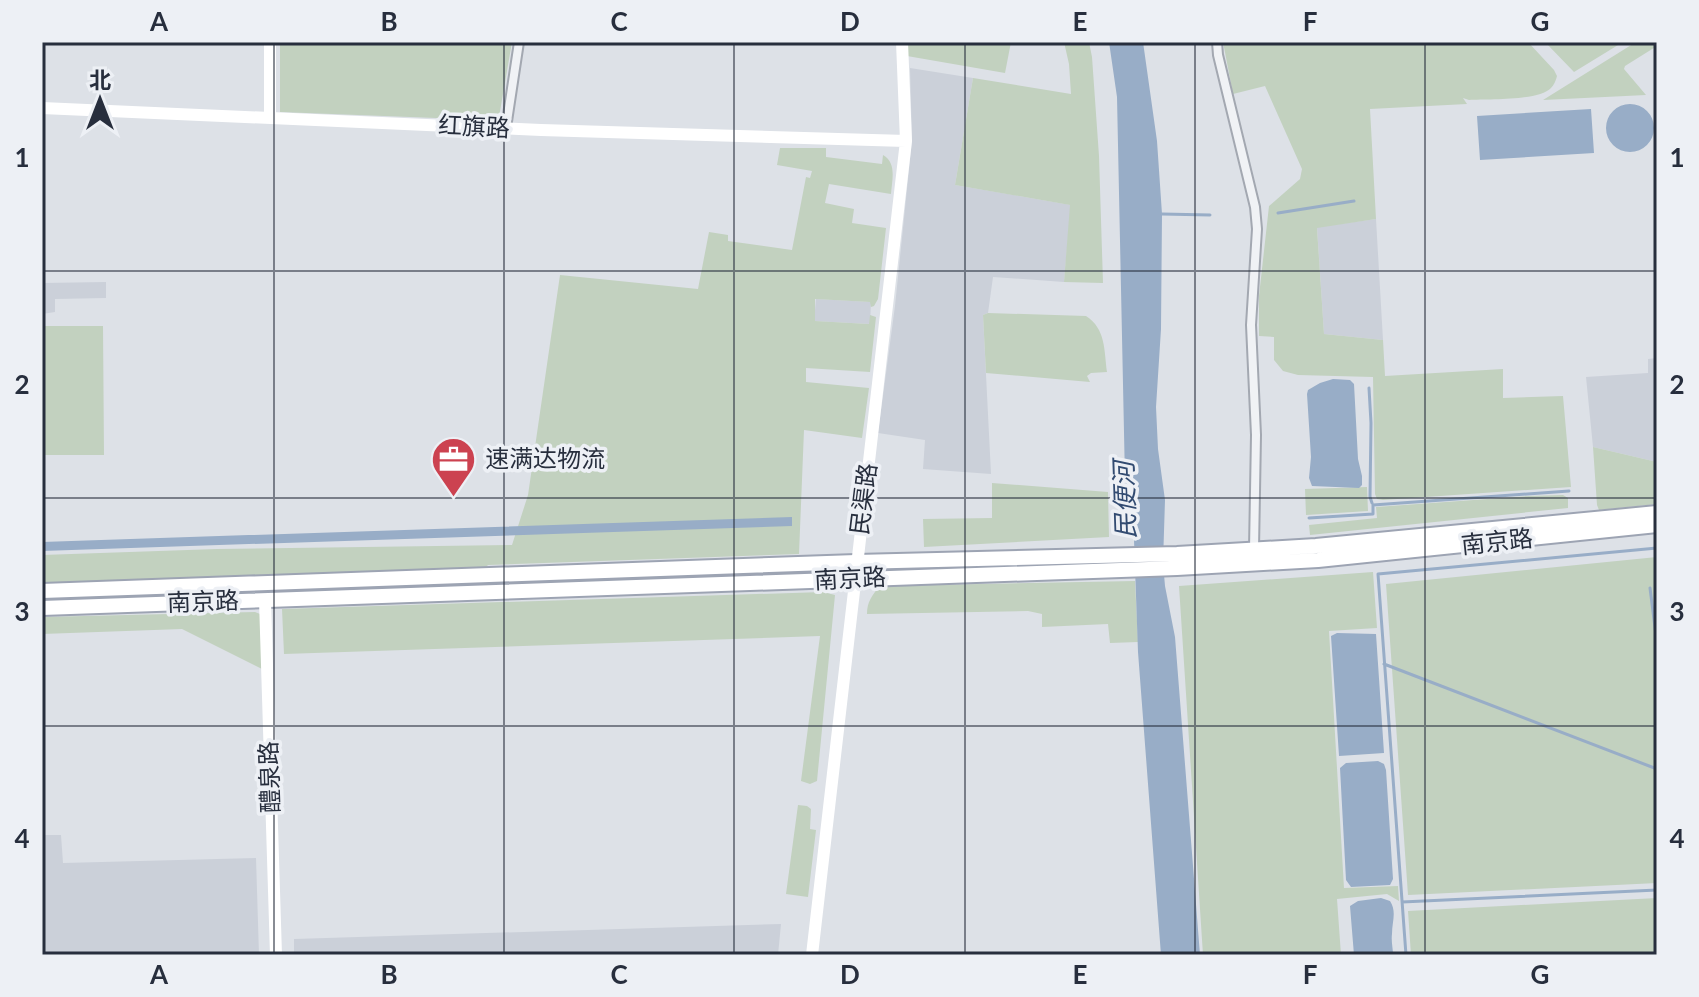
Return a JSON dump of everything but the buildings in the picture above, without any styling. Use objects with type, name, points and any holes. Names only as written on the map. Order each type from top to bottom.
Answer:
[{"type":"main road","name":"南京路","points":[[1177,561],[1254,549],[1316,546],[1657,513]]},
{"type":"main road","name":"南京路","points":[[42,608],[854,579],[1177,561],[1318,560],[1608,530],[1657,528]]},
{"type":"main road","name":"南京路","points":[[42,591],[856,562],[1125,563]]},
{"type":"street","points":[[270,42],[270,118]]},
{"type":"street","points":[[506,128],[519,42]]},
{"type":"street","name":"民渠路","points":[[812,955],[906,141],[902,42]]},
{"type":"street","points":[[1217,42],[1255,207],[1257,229],[1251,325],[1256,435],[1254,549]]},
{"type":"street","name":"红旗路","points":[[42,108],[906,141]]},
{"type":"street","name":"醴泉路","points":[[265,600],[276,955]]},
{"type":"shaded area","points":[[910,68],[973,78],[955,185],[1071,205],[1064,282],[993,277],[988,313],[983,315],[991,474],[923,469],[925,440],[878,433],[912,140]]},
{"type":"shaded area","points":[[1376,219],[1383,340],[1324,334],[1317,227]]},
{"type":"shaded area","points":[[106,282],[106,298],[55,299],[55,312],[42,314],[42,283]]},
{"type":"shaded area","points":[[816,299],[871,302],[870,324],[814,321]]},
{"type":"shaded area","points":[[1657,358],[1657,462],[1593,447],[1586,377],[1648,373],[1648,359]]},
{"type":"shaded area","points":[[42,835],[61,835],[63,863],[256,858],[259,955],[42,955]]},
{"type":"shaded area","points":[[781,924],[778,955],[294,955],[294,939]]},
{"type":"green space","points":[[280,42],[512,42],[499,117],[488,120],[280,112]]},
{"type":"green space","points":[[907,42],[1011,42],[1005,73],[907,56]]},
{"type":"green space","points":[[1064,42],[1089,42],[1092,57],[1103,283],[1064,282],[1070,205],[955,185],[973,78],[1071,94]]},
{"type":"green space","points":[[1223,42],[1528,42],[1554,70],[1557,76],[1552,87],[1536,95],[1500,99],[1463,98],[1467,104],[1370,109],[1376,219],[1317,228],[1324,334],[1383,340],[1385,376],[1503,369],[1503,398],[1563,396],[1571,487],[1377,499],[1373,377],[1298,375],[1283,371],[1274,360],[1274,337],[1259,336],[1259,296],[1269,206],[1300,179],[1302,169],[1265,86],[1233,94]]},
{"type":"green space","points":[[1545,42],[1623,42],[1574,72]]},
{"type":"green space","points":[[1636,42],[1657,42],[1657,46],[1624,69],[1646,95],[1543,100]]},
{"type":"green space","points":[[780,148],[826,148],[826,157],[882,164],[883,155],[890,162],[893,172],[891,194],[829,184],[825,203],[854,209],[852,223],[886,228],[878,299],[874,306],[871,307],[870,302],[815,299],[815,321],[869,324],[870,315],[876,317],[870,372],[806,368],[806,382],[869,388],[862,438],[804,430],[799,554],[42,584],[42,555],[512,545],[528,495],[560,275],[698,289],[709,232],[728,235],[728,241],[792,250],[806,177],[810,178],[812,171],[777,165]]},
{"type":"green space","points":[[983,315],[1086,316],[1101,334],[1107,372],[1091,373],[1087,376],[1090,382],[986,373]]},
{"type":"green space","points":[[42,326],[103,326],[104,455],[42,455]]},
{"type":"green space","points":[[1593,447],[1657,462],[1657,504],[1599,510]]},
{"type":"green space","points":[[992,483],[1108,492],[1109,537],[924,547],[923,519],[992,518]]},
{"type":"green space","points":[[1367,487],[1368,511],[1306,515],[1305,489]]},
{"type":"green space","points":[[1563,495],[1568,498],[1568,508],[1310,535],[1309,525],[1377,518],[1376,507]]},
{"type":"green space","points":[[1657,557],[1657,883],[1408,895],[1386,584]]},
{"type":"green space","points":[[1373,572],[1377,628],[1329,631],[1344,888],[1398,886],[1399,901],[1387,894],[1337,899],[1341,955],[1203,955],[1179,586]]},
{"type":"green space","points":[[1135,581],[1138,642],[1110,643],[1108,624],[1042,627],[1042,614],[1028,611],[867,614],[870,599],[880,586]]},
{"type":"green space","points":[[823,592],[835,595],[817,781],[810,784],[801,781],[820,636],[284,654],[282,609]]},
{"type":"green space","points":[[260,614],[262,669],[182,629],[42,634],[42,617]]},
{"type":"green space","points":[[798,805],[811,809],[810,829],[816,830],[808,897],[786,894]]},
{"type":"green space","points":[[1657,898],[1657,955],[1411,955],[1408,911]]},
{"type":"water","points":[[1109,42],[1143,42],[1157,141],[1162,214],[1161,329],[1156,407],[1165,500],[1163,563],[1175,637],[1200,955],[1161,955],[1138,652],[1133,512],[1125,480],[1117,97]]},
{"type":"water","points":[[1630,104],[1647,111],[1654,128],[1647,145],[1630,152],[1613,145],[1606,128],[1613,111]]},
{"type":"water","points":[[1591,109],[1594,153],[1480,160],[1477,116]]},
{"type":"water","points":[[1333,379],[1350,380],[1354,384],[1358,459],[1362,476],[1359,488],[1312,486],[1309,478],[1311,457],[1307,394],[1308,390],[1320,383]]},
{"type":"water","points":[[792,517],[792,526],[42,551],[42,542]]},
{"type":"water","points":[[1337,633],[1376,634],[1384,753],[1339,756],[1331,636]]},
{"type":"water","points":[[1378,761],[1384,764],[1386,770],[1393,879],[1390,885],[1351,887],[1346,880],[1340,768],[1346,763]]},
{"type":"water","points":[[1381,898],[1390,901],[1393,909],[1393,955],[1354,955],[1350,906],[1358,901]]},
{"type":"waterway","points":[[1278,213],[1354,201]]},
{"type":"waterway","points":[[1162,214],[1210,215]]},
{"type":"waterway","points":[[1369,388],[1372,503]]},
{"type":"waterway","points":[[1309,518],[1373,514],[1373,505],[1569,491]]},
{"type":"waterway","points":[[1406,955],[1378,574],[1657,548]]},
{"type":"waterway","points":[[1650,588],[1657,643]]},
{"type":"waterway","points":[[1384,664],[1657,769]]},
{"type":"waterway","points":[[1402,902],[1657,890]]},
{"type":"place","name":"速满达物流","points":[[454,498]]},
{"type":"water label","name":"民便河","points":[[1125,500]]}]
